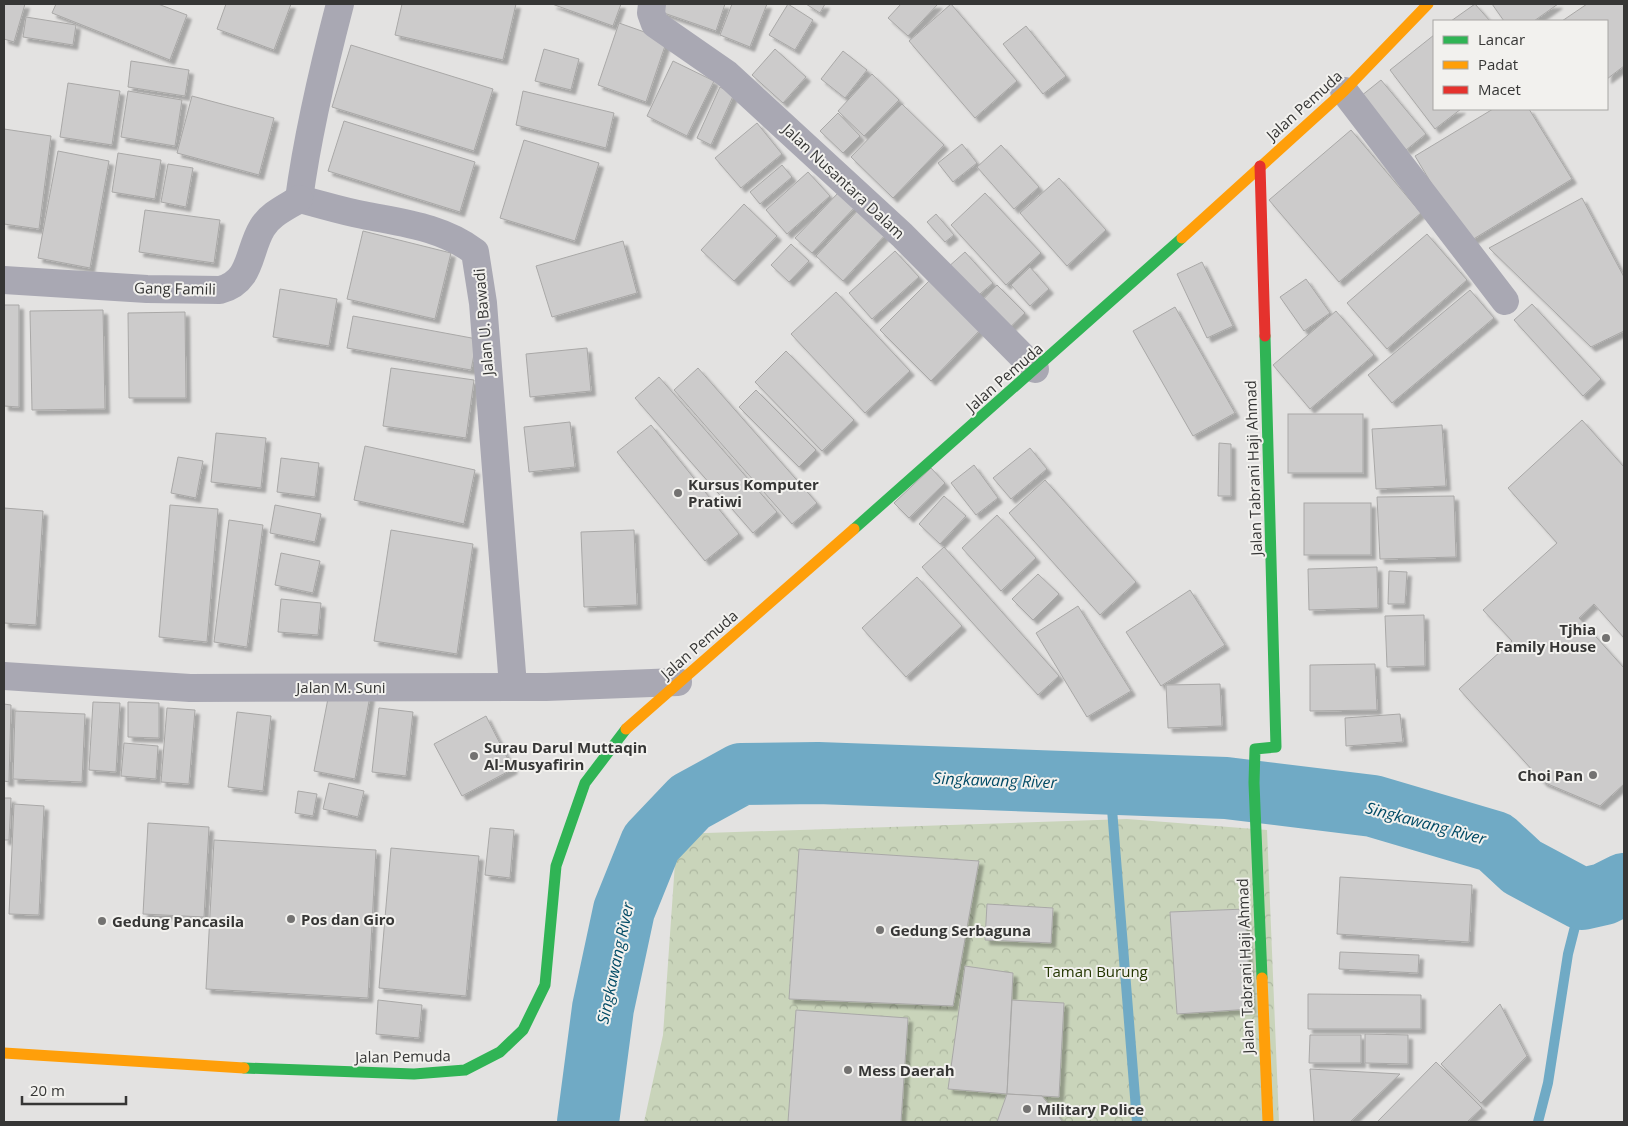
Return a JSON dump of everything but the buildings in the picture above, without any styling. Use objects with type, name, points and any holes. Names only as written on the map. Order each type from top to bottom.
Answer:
[{"type":"main road","name":"Jalan Pemuda","points":[[4,1053],[262,1069],[414,1074],[465,1070],[500,1052],[523,1030],[545,985],[556,866],[586,783],[620,735],[1117,297],[1344,91],[1428,4]]},
{"type":"main road","name":"Jalan Tabrani Haji Ahmad","points":[[1260,166],[1276,747],[1255,749],[1254,809],[1268,1122]]},
{"type":"street","points":[[299,199],[307,140],[317,89],[340,4]]},
{"type":"street","name":"Jalan Nusantara Dalam","points":[[652,4],[651,13],[655,24],[727,74],[741,86],[902,235],[1035,369]]},
{"type":"street","points":[[1344,91],[1505,301]]},
{"type":"street","name":"Gang Famili","points":[[4,280],[147,289],[220,290],[231,287],[240,281],[262,227],[274,215],[299,199]]},
{"type":"street","name":"Jalan U. Bawadi","points":[[299,199],[360,215],[428,228],[460,241],[474,252],[483,303],[513,686]]},
{"type":"street","name":"Jalan M. Suni","points":[[4,676],[190,688],[546,687],[678,682]]},
{"type":"green space","name":"Taman Burung","points":[[1127,819],[1267,830],[1279,1122],[644,1122],[663,1035],[677,834]]},
{"type":"waterway","name":"Singkawang River","points":[[588,1122],[603,1008],[624,910],[651,843],[690,802],[741,774],[818,773],[1226,788],[1373,806],[1495,842],[1522,867],[1582,899],[1604,894],[1624,884]]},
{"type":"waterway","points":[[1110,784],[1137,1122]]},
{"type":"waterway","points":[[1538,1122],[1548,1083],[1568,954],[1582,899]]},
{"type":"traffic: fast","points":[[854,529],[1182,238]]},
{"type":"traffic: fast","points":[[1262,978],[1254,783],[1255,749],[1276,747],[1265,336]]},
{"type":"traffic: fast","points":[[244,1068],[414,1074],[465,1070],[500,1052],[523,1030],[545,985],[556,866],[585,783],[626,729]]},
{"type":"traffic: slow","points":[[1182,238],[1344,91],[1428,4]]},
{"type":"traffic: slow","points":[[626,729],[854,529]]},
{"type":"traffic: slow","points":[[1262,978],[1268,1122]]},
{"type":"traffic: slow","points":[[4,1053],[244,1068]]},
{"type":"traffic: jam","points":[[1260,166],[1265,336]]},
{"type":"place","name":"Kursus Komputer Pratiwi","points":[[678,493]]},
{"type":"place","name":"Tjhia Family House","points":[[1606,638]]},
{"type":"place","name":"Surau Darul Muttaqin Al-Musyafirin","points":[[474,756]]},
{"type":"place","name":"Choi Pan","points":[[1593,775]]},
{"type":"place","name":"Pos dan Giro","points":[[291,919]]},
{"type":"place","name":"Gedung Pancasila","points":[[102,921]]},
{"type":"place","name":"Gedung Serbaguna","points":[[880,930]]},
{"type":"place","name":"Mess Daerah","points":[[848,1070]]},
{"type":"place","name":"Military Police","points":[[1027,1109]]}]
